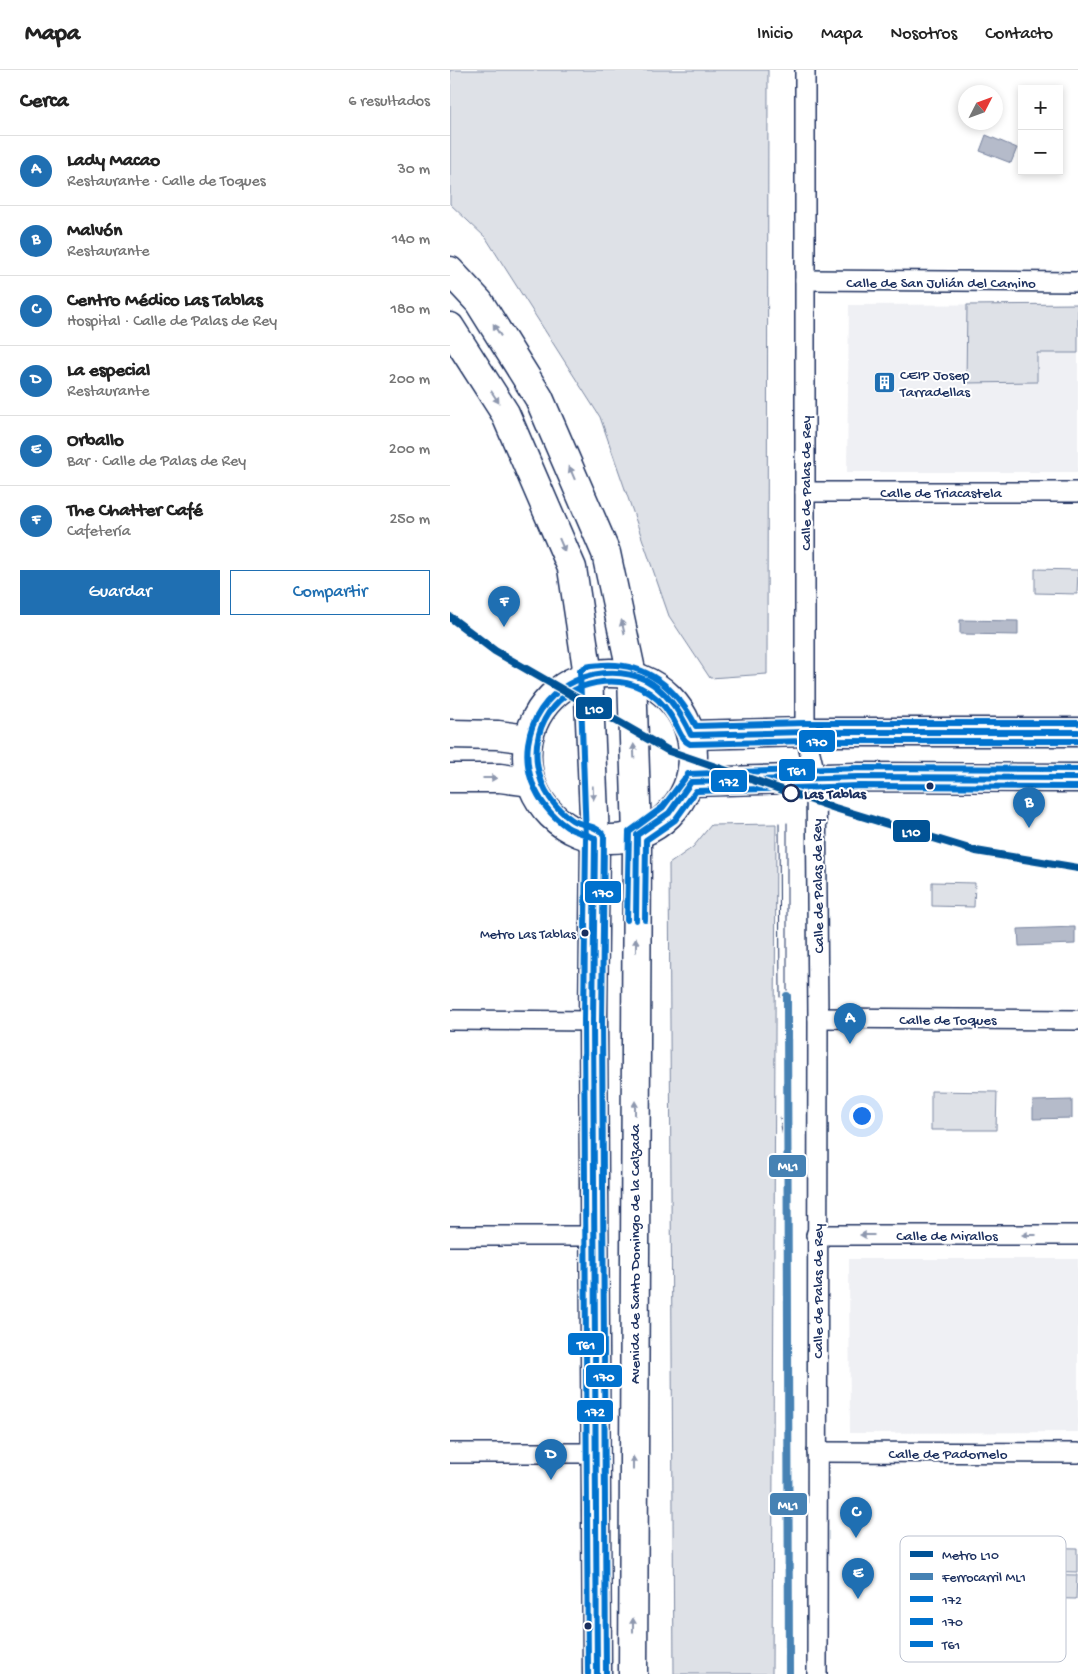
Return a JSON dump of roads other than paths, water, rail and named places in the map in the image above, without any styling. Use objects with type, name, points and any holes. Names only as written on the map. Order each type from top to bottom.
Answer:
[{"type":"street","name":"Calle de Palas de Rey","points":[[805,70],[805,732],[816,778],[818,1018],[816,1235],[817,1674]]},
{"type":"street","name":"Avenida de Santo Domingo de la Calzada","points":[[450,271],[479,302],[539,398],[606,553],[632,675],[637,835],[632,1674]]},
{"type":"street","name":"Calle de San Julián del Camino","points":[[805,280],[1078,282]]},
{"type":"street","points":[[450,327],[505,414],[572,568],[588,674],[595,838],[593,1021],[598,1674]]},
{"type":"street","name":"Calle de Triacastela","points":[[804,492],[1078,492]]},
{"type":"street","points":[[610,672],[632,675],[658,688],[679,709],[691,735],[693,759],[691,782],[680,802],[670,814],[652,828],[637,835],[623,838],[595,838],[567,828],[545,808],[531,782],[528,739],[539,710],[560,688],[588,674],[610,672]]},
{"type":"street","points":[[691,735],[805,732],[1078,732]]},
{"type":"street","points":[[450,734],[498,735],[528,739]]},
{"type":"street","points":[[450,778],[500,778],[531,782]]},
{"type":"street","points":[[691,782],[816,778],[1078,778]]},
{"type":"street","name":"Calle de Toques","points":[[818,1018],[1078,1020]]},
{"type":"street","points":[[450,1020],[593,1021]]},
{"type":"street","name":"Calle de Mirallos","points":[[816,1235],[1078,1235]]},
{"type":"street","points":[[450,1236],[596,1236]]},
{"type":"street","name":"Calle de Padornelo","points":[[817,1452],[1078,1453]]},
{"type":"street","points":[[450,1453],[596,1453]]},
{"type":"water","points":[[986,135],[1017,148],[1011,163],[980,151]]},
{"type":"water","points":[[960,620],[1018,621],[1018,635],[960,634]]},
{"type":"water","points":[[1075,927],[1075,944],[1019,946],[1018,929]]},
{"type":"water","points":[[1072,1100],[1072,1118],[1033,1119],[1033,1101]]},
{"type":"tram line","points":[[779,823],[780,997]]},
{"type":"tram line","points":[[787,823],[787,996]]},
{"type":"tram line","points":[[780,1118],[788,1172]]},
{"type":"metro line","name":"L10","points":[[450,617],[495,651],[669,751],[835,808],[976,851],[1078,868]]},
{"type":"rail line","name":"ML1","points":[[787,996],[789,1674]]},
{"type":"place","name":"CEIP Josep Tarradellas","points":[[884,383]]},
{"type":"place","name":"The Chatter Café","points":[[504,627]]},
{"type":"place","name":"Las Tablas","points":[[791,793]]},
{"type":"place","name":"Malvón","points":[[1029,828]]},
{"type":"place","name":"Metro Las Tablas","points":[[585,933]]},
{"type":"place","name":"Lady Macao","points":[[850,1044]]},
{"type":"place","name":"La especial","points":[[551,1480]]},
{"type":"place","name":"Centro Médico Las Tablas","points":[[856,1538]]},
{"type":"place","name":"Orballo","points":[[858,1599]]}]
